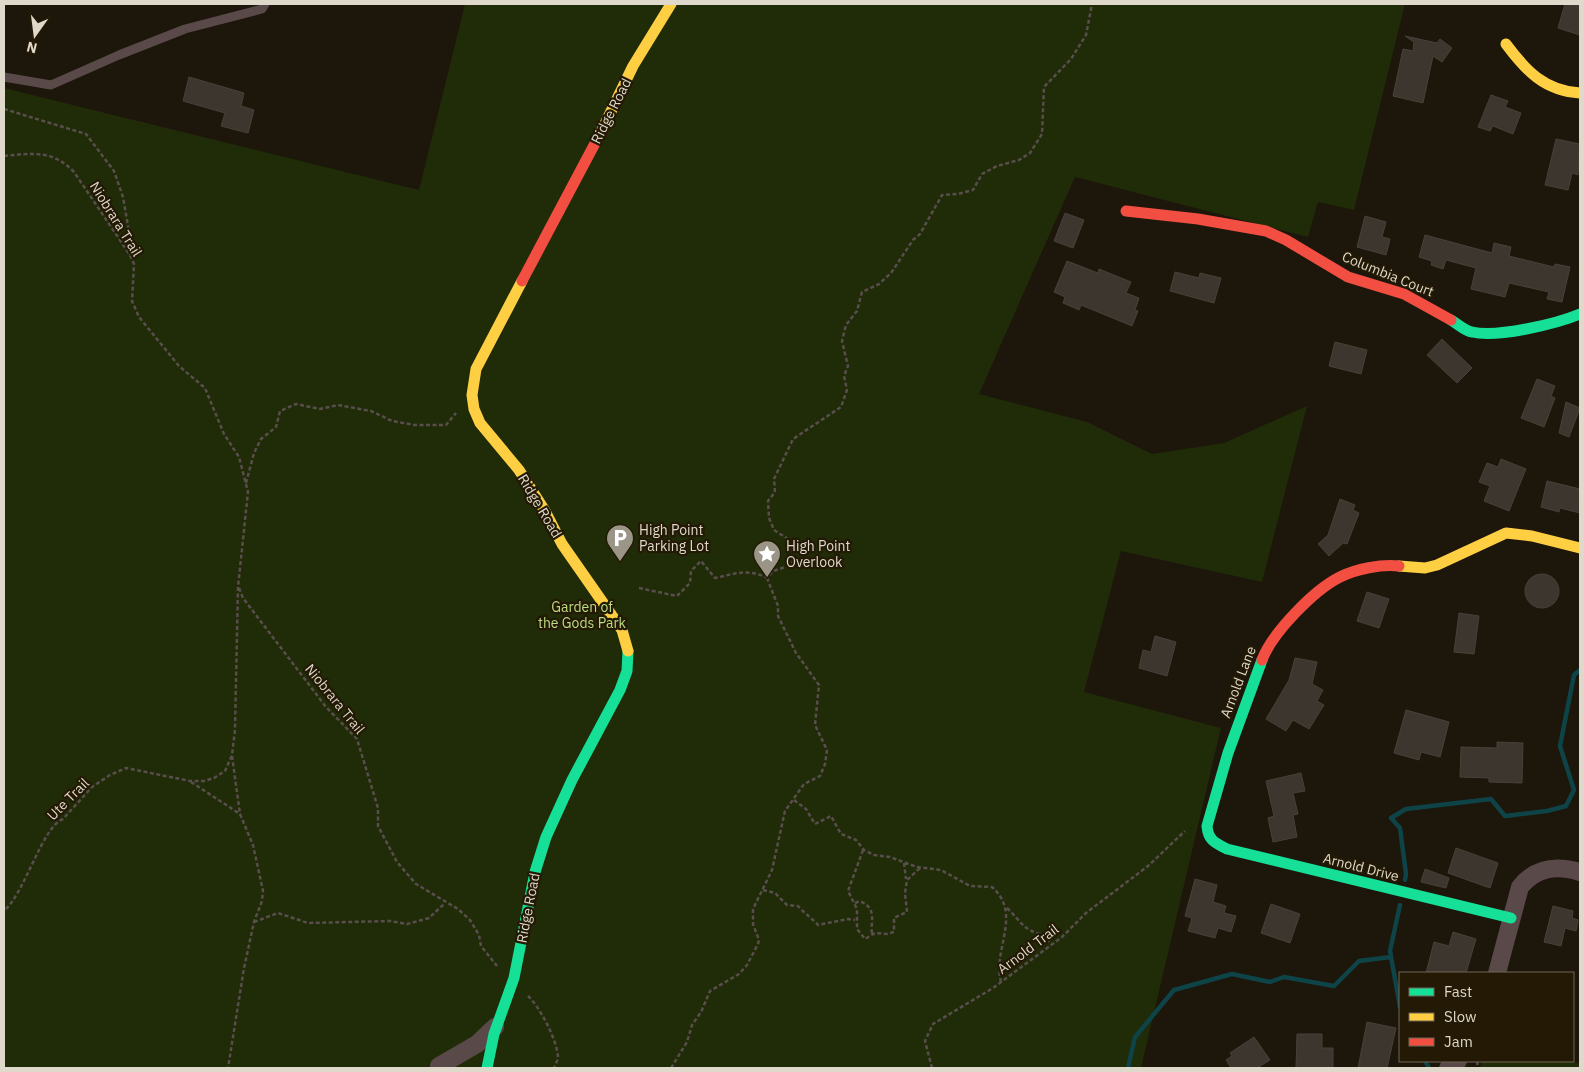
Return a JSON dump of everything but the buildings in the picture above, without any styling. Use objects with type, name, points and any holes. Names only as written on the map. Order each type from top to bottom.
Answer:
[{"type":"street","name":"Ridge Road","points":[[488,1068],[495,1027],[514,978],[530,888],[545,838],[581,762],[625,679],[630,660],[629,646],[622,630],[562,544],[545,511],[519,470],[480,423],[474,408],[471,387],[476,369],[633,66],[671,4]]},
{"type":"street","points":[[1506,44],[1524,68],[1536,79],[1561,92],[1580,93]]},
{"type":"street","name":"Columbia Court","points":[[1126,211],[1198,219],[1266,231],[1286,240],[1348,277],[1412,298],[1470,332],[1498,332],[1563,321],[1580,314]]},
{"type":"street","name":"Arnold Lane","points":[[1208,836],[1207,826],[1228,753],[1267,647],[1279,629],[1326,586],[1340,578],[1372,567],[1393,565],[1425,568],[1437,565],[1506,533],[1532,536],[1580,548]]},
{"type":"street","name":"Arnold Drive","points":[[1208,836],[1215,843],[1227,849],[1511,918]]},
{"type":"street","points":[[1497,972],[1520,887],[1529,876],[1542,869],[1557,868],[1580,872]]},
{"type":"street","name":"Ridge Road","points":[[437,1067],[477,1044],[495,1027]]},
{"type":"lane","points":[[4,77],[51,85],[176,32],[262,8],[265,4]]},
{"type":"path","points":[[766,578],[773,571],[792,565],[793,553],[788,539],[774,530],[769,518],[768,501],[775,492],[774,479],[793,439],[841,407],[847,390],[844,376],[848,366],[842,341],[846,325],[857,311],[862,292],[879,284],[891,273],[913,240],[920,234],[942,195],[958,194],[973,190],[982,174],[997,166],[1019,160],[1030,153],[1042,134],[1044,87],[1071,59],[1086,35],[1092,4]]},
{"type":"path","points":[[4,109],[86,134],[114,171],[123,197],[131,243],[130,254]]},
{"type":"path","name":"Niobrara Trail","points":[[4,156],[31,153],[63,161],[74,172],[130,254],[134,264],[132,302],[140,317],[179,366],[205,388],[224,434],[240,457],[248,492],[238,587],[235,730],[232,755],[225,771],[214,778],[190,781]]},
{"type":"path","points":[[246,484],[254,453],[261,439],[276,427],[280,411],[296,404],[320,409],[338,405],[370,411],[392,421],[415,425],[446,425],[458,412]]},
{"type":"path","points":[[639,588],[677,596],[690,583],[691,571],[701,561],[715,578],[744,571],[756,572],[766,578],[778,606],[778,616],[796,653],[819,685],[815,725],[827,750],[820,776],[804,784],[785,811],[772,870],[753,909],[753,924],[759,940],[747,965],[732,980],[721,983],[710,990],[701,1012],[692,1025],[687,1042],[671,1068]]},
{"type":"path","name":"Niobrara Trail","points":[[238,587],[242,598],[326,708],[357,739],[376,800],[378,826],[397,862],[416,884],[458,909],[470,920],[479,935],[481,946],[488,955],[497,966],[514,978],[537,1004],[549,1029],[558,1057],[554,1068]]},
{"type":"path","points":[[228,1068],[244,968],[263,891],[253,845],[240,814],[232,755]]},
{"type":"path","name":"Ute Trail","points":[[4,911],[13,903],[21,890],[47,836],[57,822],[63,820],[92,787],[110,775],[126,768],[156,772],[190,781]]},
{"type":"path","points":[[190,781],[240,814]]},
{"type":"path","points":[[793,800],[806,809],[815,824],[831,816],[830,819],[841,834],[856,840],[863,848],[874,855],[890,857],[921,868],[947,872],[970,886],[992,887],[1025,928],[1034,934],[1045,935],[1052,945]]},
{"type":"path","name":"Arnold Trail","points":[[932,1068],[925,1041],[930,1028],[1052,945],[1086,913],[1148,866],[1186,831]]},
{"type":"path","points":[[863,848],[848,888],[849,897],[855,902],[860,901],[866,904],[873,913],[872,936]]},
{"type":"path","points":[[855,902],[855,920],[862,937],[867,939],[875,933],[891,934],[894,928],[894,918],[907,912],[904,863]]},
{"type":"path","points":[[906,880],[921,868]]},
{"type":"path","points":[[763,890],[775,893],[787,905],[798,906],[804,913],[813,918],[818,926],[848,919],[855,920]]},
{"type":"path","points":[[254,922],[278,913],[308,922],[390,921],[407,924],[429,918],[445,903]]},
{"type":"path","points":[[1000,982],[998,972],[1007,919],[1006,906]]},
{"type":"green space","name":"Garden of the Gods Park","points":[[465,4],[1405,4],[1354,210],[1318,202],[1308,237],[1075,177],[979,394],[1087,422],[1152,454],[1224,443],[1307,406],[1262,582],[1121,551],[1084,692],[1221,728],[1141,1068],[4,1068],[4,88],[419,190]]},
{"type":"green space","points":[[1482,1062],[1573,1062],[1580,1064],[1580,1068],[1479,1068]]},
{"type":"waterway","points":[[1405,880],[1406,874],[1400,828],[1391,818],[1406,809],[1491,799],[1505,816],[1547,811],[1566,806],[1574,790],[1560,746],[1574,675],[1580,670]]},
{"type":"waterway","points":[[1399,1001],[1390,951],[1400,905]]},
{"type":"waterway","points":[[1128,1068],[1135,1037],[1174,990],[1232,974],[1270,982],[1284,977],[1334,986],[1359,961],[1391,957]]},
{"type":"waterway","points":[[1426,1062],[1429,1068]]},
{"type":"traffic: fast","points":[[1451,320],[1469,331],[1496,333],[1542,326],[1580,314]]},
{"type":"traffic: fast","points":[[487,1068],[494,1034],[514,978],[535,872],[546,837],[572,780],[620,690],[627,671],[628,651]]},
{"type":"traffic: fast","points":[[1262,660],[1228,753],[1207,826],[1209,835],[1213,840],[1227,849],[1511,918]]},
{"type":"traffic: slow","points":[[601,132],[633,66],[671,4]]},
{"type":"traffic: slow","points":[[1506,44],[1521,63],[1546,84],[1580,93]]},
{"type":"traffic: slow","points":[[522,281],[476,369],[472,395],[474,409],[480,423],[519,470],[545,511],[562,544],[622,630],[628,651]]},
{"type":"traffic: slow","points":[[1399,566],[1425,568],[1437,565],[1506,533],[1532,536],[1580,548]]},
{"type":"traffic: jam","points":[[522,281],[601,132]]},
{"type":"traffic: jam","points":[[1126,211],[1198,219],[1266,231],[1286,240],[1348,277],[1404,294],[1451,320]]},
{"type":"traffic: jam","points":[[1262,660],[1267,649],[1284,625],[1330,583],[1346,574],[1361,569],[1377,566],[1399,566]]},
{"type":"place","name":"High Point Parking Lot","points":[[620,562]]},
{"type":"place","name":"High Point Overlook","points":[[767,578]]}]
